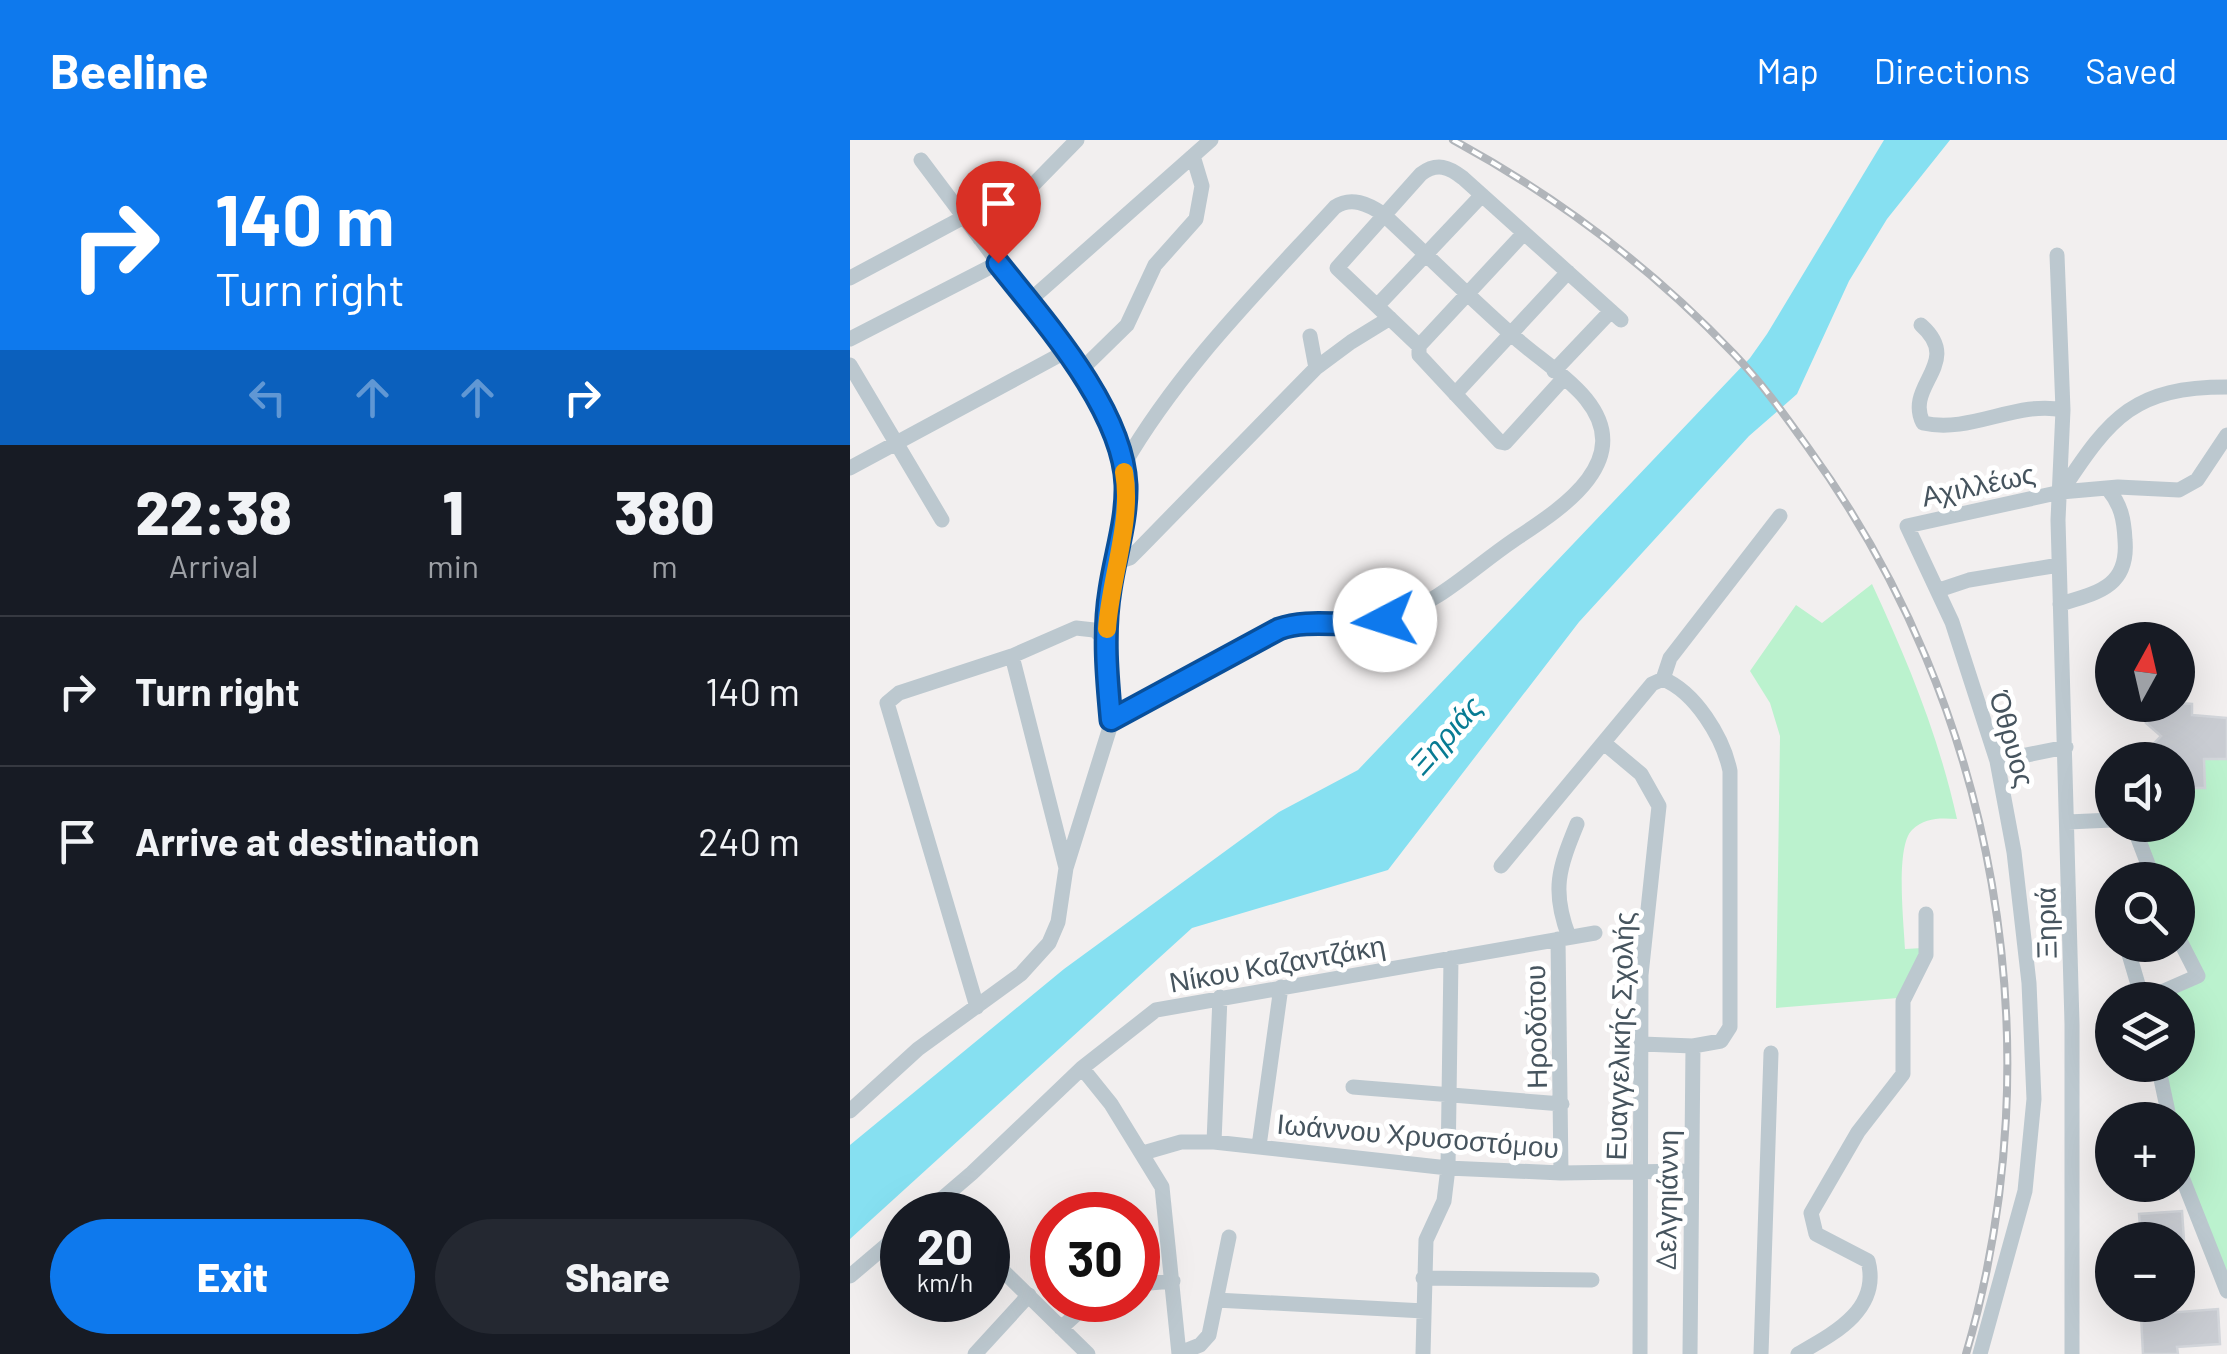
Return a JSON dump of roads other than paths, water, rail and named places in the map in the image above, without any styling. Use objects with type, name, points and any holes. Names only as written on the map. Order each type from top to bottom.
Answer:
[{"type":"street","points":[[980,239],[1077,140]]},
{"type":"street","points":[[1028,301],[1211,140]]},
{"type":"street","points":[[1080,371],[1127,325],[1155,265],[1196,219],[1202,186],[1192,156]]},
{"type":"street","points":[[850,1110],[894,1068],[1028,967],[1049,944],[1057,929],[1066,868],[1111,720],[1109,593],[1126,506],[1123,466],[1114,432],[1080,371],[921,160]]},
{"type":"street","points":[[1419,346],[1337,268],[1421,174],[1435,166],[1452,170],[1482,195],[1616,316],[1558,375],[1506,443],[1500,442],[1418,355],[1419,346],[1524,233]]},
{"type":"street","points":[[1377,306],[1482,195]]},
{"type":"street","points":[[1111,720],[1279,629],[1295,624],[1369,624],[1420,606],[1564,507],[1586,486],[1597,466],[1602,434],[1589,403],[1383,214],[1357,202],[1343,202],[1334,207],[1210,343],[1146,427],[1123,466]]},
{"type":"street","points":[[850,278],[964,218]]},
{"type":"street","name":"Ξηριά","points":[[2057,254],[2063,410],[2059,565],[2072,1024],[2072,1354]]},
{"type":"street","points":[[850,340],[998,263]]},
{"type":"street","points":[[1455,394],[1568,272]]},
{"type":"street","points":[[1116,563],[1130,558],[1316,368],[1390,318]]},
{"type":"street","points":[[1921,324],[1933,338],[1938,355],[1918,399],[1917,410],[1923,423],[1952,426],[2036,408],[2063,410]]},
{"type":"street","points":[[1310,336],[1316,368]]},
{"type":"street","points":[[850,468],[1065,352]]},
{"type":"street","points":[[850,365],[942,520]]},
{"type":"street","points":[[2061,492],[2090,447],[2132,406],[2182,389],[2227,387]]},
{"type":"street","name":"Αχιλλέως","points":[[1906,526],[2061,492],[2173,491],[2197,480],[2227,435]]},
{"type":"street","points":[[2060,604],[2101,591],[2125,564],[2121,510],[2108,489]]},
{"type":"street","points":[[1501,866],[1652,684],[1663,679],[1670,658],[1780,516]]},
{"type":"street","name":"Όθρυος","points":[[1906,526],[1939,590],[1996,761],[2014,852],[2028,977],[2034,1069],[2033,1124],[2025,1191],[1980,1354]]},
{"type":"street","points":[[1939,590],[1969,580],[2059,565]]},
{"type":"street","points":[[977,1007],[887,703],[899,694],[1012,656],[1082,627],[1107,640]]},
{"type":"street","points":[[1012,656],[1066,868]]},
{"type":"street","points":[[1642,1044],[1693,1046],[1721,1041],[1730,1027],[1730,771],[1713,729],[1684,692],[1663,679]]},
{"type":"street","name":"Ευαγγελικής Σχολής","points":[[1604,743],[1640,774],[1659,806],[1641,975],[1640,1354]]},
{"type":"street","points":[[1996,761],[2066,747]]},
{"type":"street","points":[[2068,822],[2095,821]]},
{"type":"street","name":"Ηροδότου","points":[[1561,1173],[1563,938],[1558,877],[1578,824]]},
{"type":"street","points":[[1798,1354],[1845,1326],[1866,1299],[1871,1271],[1868,1261],[1816,1234],[1811,1213],[1858,1132],[1903,1074],[1903,1001],[1926,955],[1926,914]]},
{"type":"street","name":"Νίκου Καζαντζάκη","points":[[950,1192],[1082,1068],[1156,1010],[1596,934]]},
{"type":"street","points":[[1423,1354],[1426,1240],[1444,1200],[1448,1168],[1452,958]]},
{"type":"street","points":[[2184,982],[2198,976],[2191,962]]},
{"type":"street","points":[[1258,1146],[1281,987]]},
{"type":"street","points":[[1214,1142],[1220,998]]},
{"type":"street","name":"Δελγηιάννη","points":[[1690,1354],[1693,1046]]},
{"type":"street","points":[[1760,1354],[1770,1053]]},
{"type":"street","points":[[1082,1068],[1104,1093],[1143,1153],[1164,1196],[1180,1353],[1206,1339],[1229,1237]]},
{"type":"street","points":[[1352,1087],[1562,1104]]},
{"type":"street","name":"Ιωάννου Χρυσοστόμου","points":[[1143,1153],[1181,1142],[1214,1142],[1448,1168],[1561,1173],[1692,1171]]},
{"type":"street","points":[[2192,1202],[2227,1291]]},
{"type":"street","points":[[850,1276],[880,1251]]},
{"type":"street","points":[[1010,1277],[1088,1354]]},
{"type":"street","points":[[1423,1278],[1592,1280]]},
{"type":"street","points":[[1160,1282],[1173,1281]]},
{"type":"street","points":[[974,1354],[1029,1295]]},
{"type":"street","points":[[1216,1300],[1424,1311]]},
{"type":"street","points":[[1061,1328],[1068,1322]]},
{"type":"water","name":"Ξηριάς","points":[[1884,140],[1950,140],[1887,219],[1849,281],[1797,394],[1749,436],[1579,622],[1388,870],[1192,928],[902,1192],[880,1192],[880,1212],[850,1239],[850,1145],[1064,969],[1279,812],[1358,770],[1750,358]]},
{"type":"railway","points":[[1453,140],[1530,185],[1602,236],[1670,292],[1744,365],[1809,449],[1873,550],[1926,656],[1965,768],[1992,884],[2005,1001],[2006,1120],[1993,1238],[1966,1354]]}]
